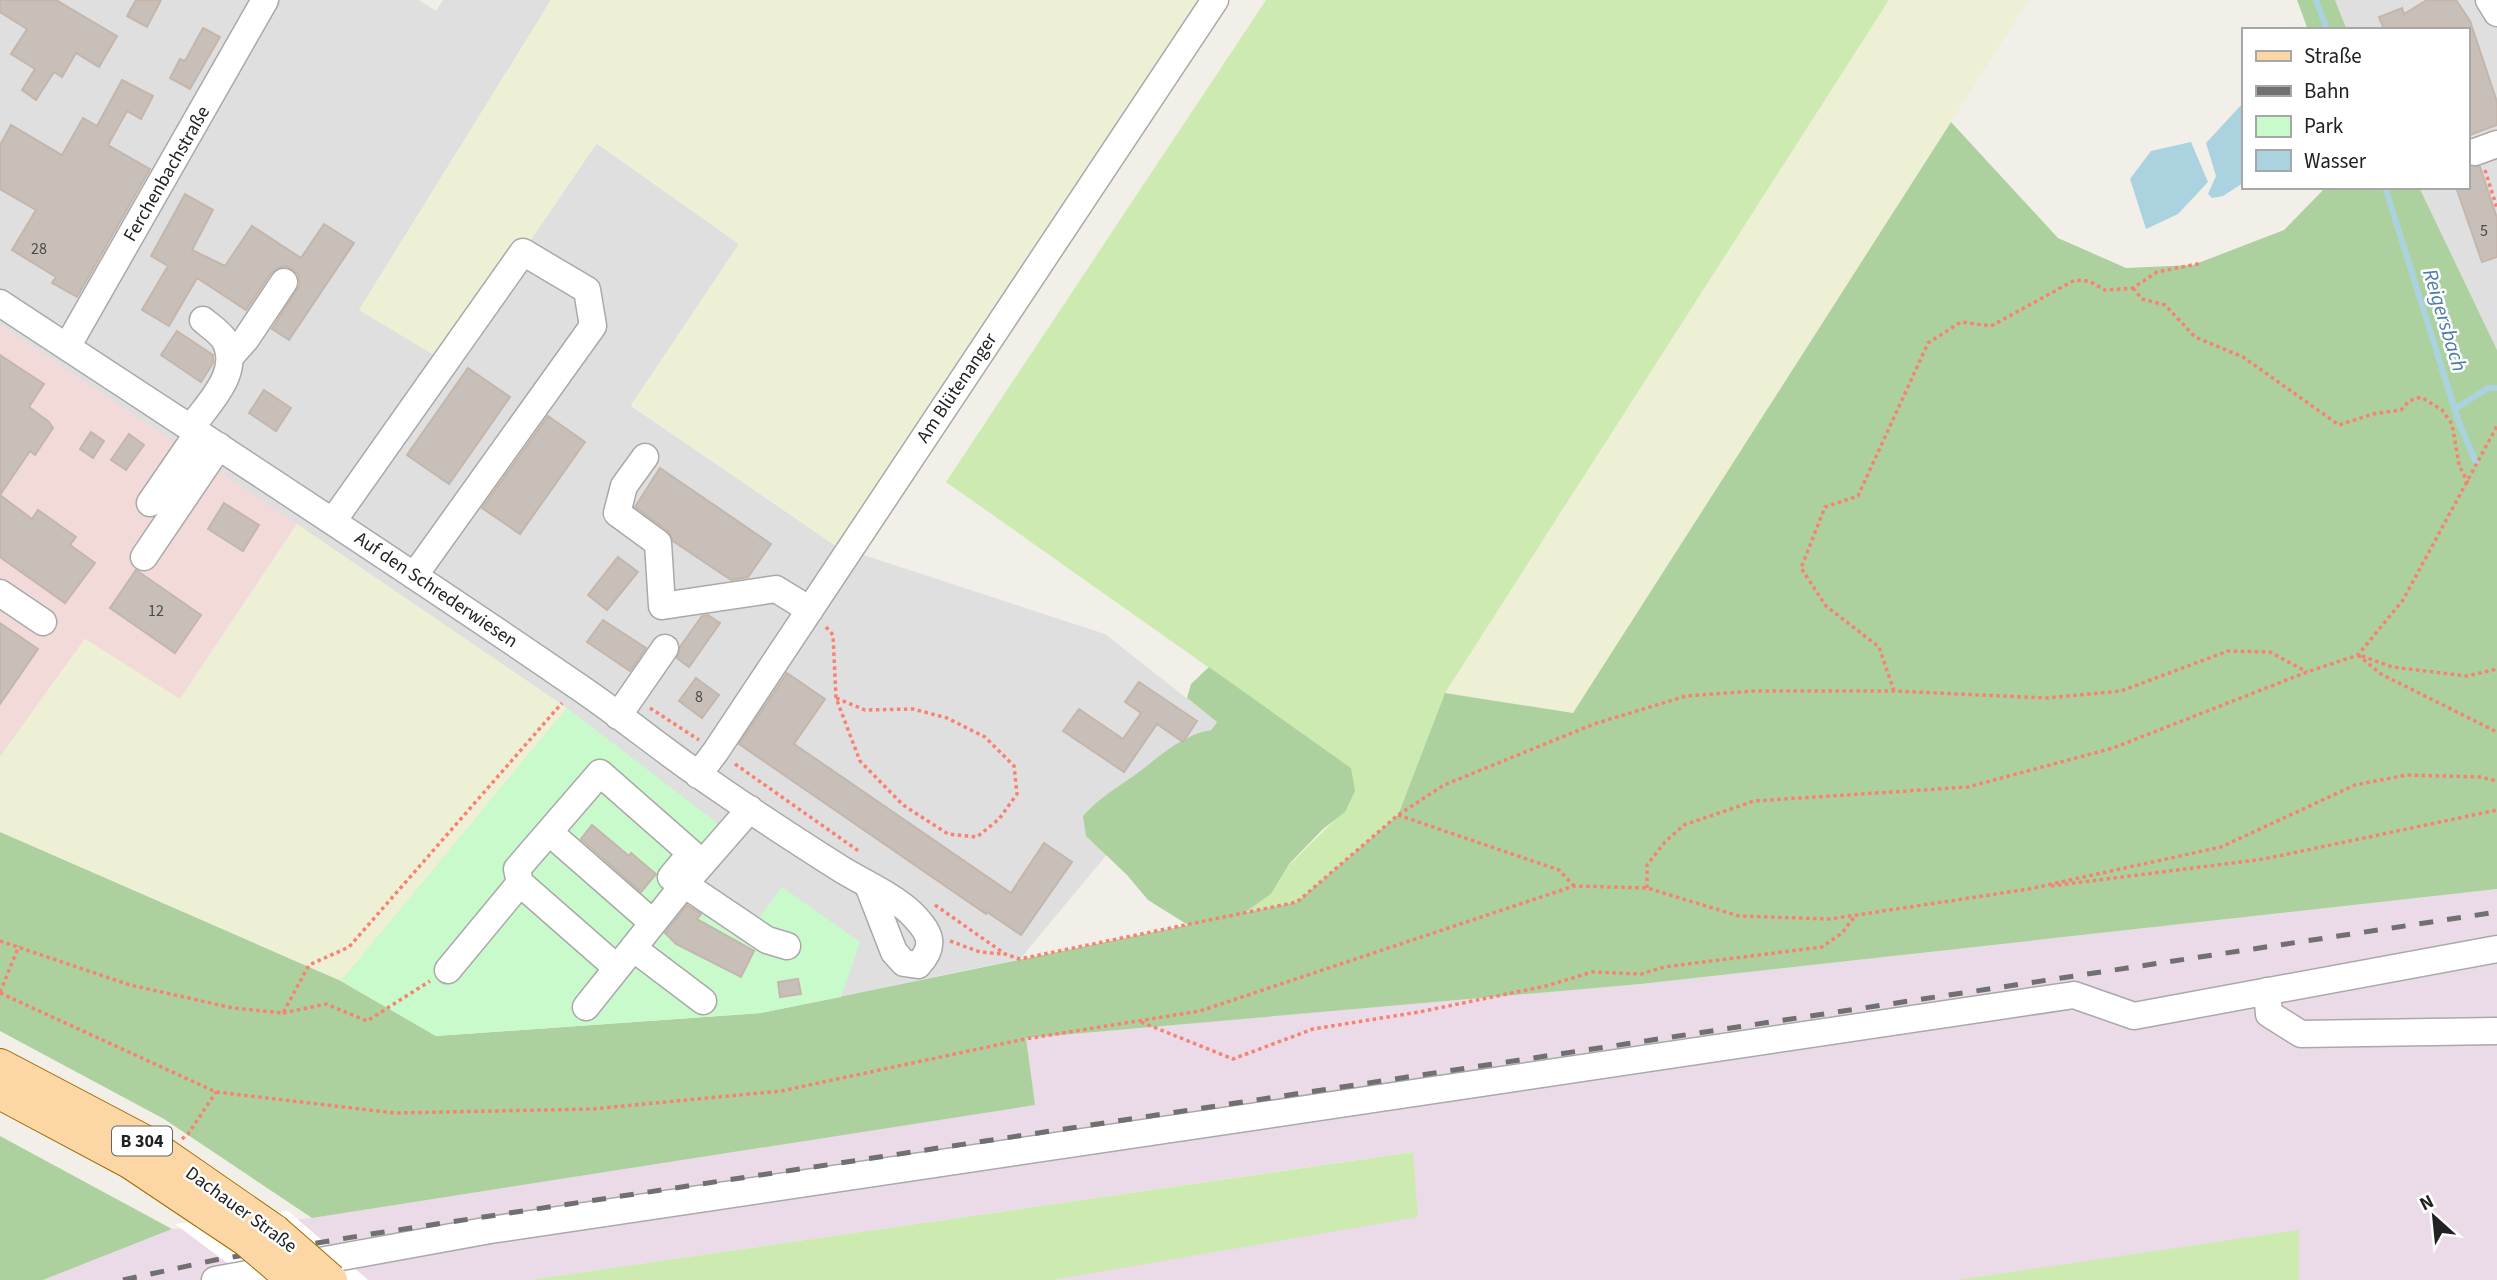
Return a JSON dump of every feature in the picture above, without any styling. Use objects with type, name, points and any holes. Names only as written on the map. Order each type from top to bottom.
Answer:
[{"type":"main road","name":"Dachauer Straße","points":[[0,1065],[148,1143],[261,1235],[293,1280]]},
{"type":"main road","name":"Dachauer Straße","points":[[0,1093],[261,1235],[331,1280]]},
{"type":"street","name":"Ferchenbachstraße","points":[[67,347],[265,0]]},
{"type":"street","name":"Am Blütenanger","points":[[698,775],[1214,0]]},
{"type":"street","points":[[2489,0],[2497,13]]},
{"type":"street","points":[[333,520],[523,251],[587,290],[593,326],[414,576]]},
{"type":"street","points":[[144,557],[203,436],[231,356],[246,339],[284,282]]},
{"type":"street","name":"Auf den Schrederwiesen","points":[[0,304],[333,520],[577,685],[698,775],[909,910],[928,932]]},
{"type":"street","points":[[203,320],[223,337],[231,356]]},
{"type":"street","points":[[149,503],[203,436]]},
{"type":"street","points":[[645,457],[624,486],[617,513],[658,543],[662,606],[776,589],[810,610]]},
{"type":"street","points":[[0,593],[43,622]]},
{"type":"street","points":[[618,716],[665,648]]},
{"type":"street","points":[[703,1001],[625,958],[520,883],[517,869],[600,773],[691,853],[670,879],[767,940],[787,946]]},
{"type":"street","points":[[586,1007],[682,886],[750,809]]},
{"type":"street","points":[[549,832],[653,923]]},
{"type":"street","points":[[448,970],[520,883]]},
{"type":"street","points":[[868,885],[894,952],[904,963],[918,965],[927,956],[931,944],[928,932]]},
{"type":"street","points":[[215,1280],[490,1230],[2074,995],[2134,1016],[2497,949]]},
{"type":"street","points":[[2267,991],[2269,1014],[2301,1034],[2497,1031]]},
{"type":"path","points":[[2484,149],[2497,208]]},
{"type":"path","points":[[1895,691],[1879,647],[1826,606],[1801,568],[1825,507],[1858,496],[1928,343],[1961,322],[1991,326],[2075,280],[2089,281],[2105,290],[2133,288],[2157,272],[2202,263]]},
{"type":"path","points":[[2133,288],[2142,299],[2165,305],[2195,337],[2243,357],[2339,425],[2373,414],[2401,410],[2409,401],[2421,397],[2442,410],[2452,424],[2459,465],[2468,483]]},
{"type":"path","points":[[1647,888],[1647,865],[1665,842],[1684,825],[1754,801],[1968,787],[2113,748],[2307,671],[2358,655],[2403,600],[2497,426]]},
{"type":"path","points":[[810,610],[833,635],[836,698],[860,761],[903,805],[948,834],[977,837],[999,819],[1017,794],[1014,766],[985,737],[947,718],[913,709],[865,710],[836,698]]},
{"type":"path","points":[[928,932],[980,953],[1005,954],[1020,959],[1297,902],[1398,815],[1444,785],[1553,739],[1686,696],[1756,691],[1895,691],[2046,698],[2121,691],[2228,651],[2270,652],[2307,671]]},
{"type":"path","points":[[2358,655],[2392,667],[2467,676],[2497,670]]},
{"type":"path","points":[[2358,655],[2381,674],[2497,732]]},
{"type":"path","points":[[283,1013],[309,965],[349,947],[577,685]]},
{"type":"path","points":[[2028,889],[2221,847],[2355,785],[2407,775],[2480,777],[2497,781]]},
{"type":"path","points":[[19,947],[0,993],[216,1092],[396,1113],[592,1110],[781,1091],[1025,1040],[1200,1011],[1574,886],[1647,888],[1739,916],[1830,919],[2028,889],[2264,859],[2497,810]]},
{"type":"path","points":[[1398,815],[1559,870],[1574,886]]},
{"type":"path","points":[[1139,1021],[1233,1059],[1313,1029],[1419,1012],[1546,986],[1592,972],[1641,974],[1664,967],[1822,947],[1842,933],[1856,915]]},
{"type":"path","points":[[0,942],[130,985],[233,1008],[283,1013],[326,1004],[367,1021],[448,970]]},
{"type":"path","points":[[178,1143],[188,1134],[216,1092]]},
{"type":"shaded area","points":[[0,0],[419,0],[436,11],[443,0],[551,0],[359,310],[596,143],[739,244],[631,406],[836,546],[1105,634],[1217,722],[1020,959],[761,1013],[341,981],[566,708],[0,325]]},
{"type":"shaded area","points":[[2335,0],[2497,0],[2495,351],[2420,189],[2469,189],[2469,28],[2346,28]]},
{"type":"shaded area","points":[[0,325],[297,524],[180,700],[85,639],[0,757]]},
{"type":"shaded area","points":[[2497,889],[2497,1280],[909,1280],[1416,1194],[1412,1152],[529,1280],[43,1280],[172,1229],[312,1218],[1034,1105],[1025,1038],[1641,984]]},
{"type":"green space","points":[[551,0],[1198,0],[836,546],[631,405],[739,244],[597,143],[447,363],[359,310]]},
{"type":"green space","points":[[1266,0],[1889,0],[1445,693],[1398,815],[1297,902],[1242,914],[1271,894],[1290,864],[1338,817],[1351,768],[946,482]]},
{"type":"green space","points":[[1889,0],[2029,0],[1573,713],[1445,693]]},
{"type":"green space","points":[[2297,0],[2335,0],[2346,28],[2307,28]]},
{"type":"green space","points":[[1951,122],[2058,238],[2126,268],[2193,265],[2284,230],[2324,189],[2420,189],[2497,350],[2497,889],[1641,984],[1026,1038],[1035,1105],[312,1218],[164,1119],[0,1031],[0,832],[341,981],[436,1036],[761,1013],[1188,925],[1148,900],[1127,875],[1086,836],[1083,816],[1101,799],[1170,748],[1211,730],[1217,722],[1187,698],[1191,684],[1209,667],[1351,768],[1355,791],[1345,812],[1323,829],[1290,863],[1271,894],[1244,913],[1297,902],[1398,815],[1445,693],[1573,713]]},
{"type":"green space","points":[[297,524],[567,708],[341,981],[0,832],[0,757],[85,639],[180,699]]},
{"type":"green space","points":[[567,708],[725,829],[684,876],[754,925],[782,887],[860,942],[841,997],[761,1013],[436,1036],[341,981]]},
{"type":"green space","points":[[0,1136],[172,1229],[43,1280],[0,1280]]},
{"type":"green space","points":[[1413,1152],[1418,1217],[1052,1280],[529,1280]]},
{"type":"green space","points":[[2299,1230],[2299,1280],[1957,1280]]},
{"type":"water","points":[[2242,104],[2242,184],[2223,196],[2212,198],[2208,194],[2216,176],[2206,143]]},
{"type":"water","points":[[2191,142],[2208,182],[2178,214],[2146,229],[2130,179],[2151,151]]},
{"type":"pier","points":[[288,1211],[368,1280],[250,1280],[175,1224]]},
{"type":"building","points":[[0,0],[56,0],[117,36],[99,67],[76,53],[62,77],[54,72],[36,100],[22,90],[35,69],[11,54],[27,29],[0,12]]},
{"type":"building","points":[[136,0],[161,0],[147,27],[127,16]]},
{"type":"building","points":[[2427,0],[2456,0],[2470,21],[2497,102],[2497,125],[2469,135],[2469,28],[2381,28],[2379,17],[2402,8],[2404,14]]},
{"type":"building","points":[[203,28],[220,37],[190,89],[170,78],[180,59],[185,61]]},
{"type":"building","points":[[122,80],[153,96],[141,119],[127,111],[108,145],[150,169],[77,297],[52,283],[56,277],[12,250],[36,210],[0,189],[0,145],[11,125],[62,155],[83,118],[97,126]]},
{"type":"building","points":[[2469,165],[2480,167],[2497,218],[2497,257],[2482,262],[2457,189],[2469,189]]},
{"type":"building","points":[[185,194],[213,210],[192,250],[225,266],[252,226],[301,258],[324,224],[354,243],[289,340],[272,329],[300,284],[298,274],[286,266],[271,273],[246,310],[197,278],[169,326],[142,310],[168,266],[151,256]]},
{"type":"building","points":[[177,331],[213,355],[213,363],[201,382],[161,355]]},
{"type":"building","points":[[0,355],[44,384],[29,407],[53,428],[35,455],[30,451],[0,495]]},
{"type":"building","points":[[468,368],[510,397],[449,484],[407,455]]},
{"type":"building","points":[[264,390],[291,408],[276,431],[249,413]]},
{"type":"building","points":[[548,416],[585,442],[520,534],[482,508]]},
{"type":"building","points":[[91,432],[104,441],[93,458],[80,449]]},
{"type":"building","points":[[129,434],[144,445],[126,470],[111,460]]},
{"type":"building","points":[[660,468],[771,544],[748,577],[731,580],[673,541],[668,531],[635,507]]},
{"type":"building","points":[[0,495],[32,519],[38,510],[76,537],[70,545],[95,563],[65,603],[0,557]]},
{"type":"building","points":[[224,503],[259,525],[243,551],[208,529]]},
{"type":"building","points":[[618,557],[638,572],[607,610],[588,595]]},
{"type":"building","points":[[136,570],[201,615],[175,653],[110,608]]},
{"type":"building","points":[[708,615],[720,623],[689,667],[677,658],[680,647],[702,616]]},
{"type":"building","points":[[603,620],[646,648],[630,671],[587,642]]},
{"type":"building","points":[[0,623],[38,649],[0,704]]},
{"type":"building","points":[[787,673],[825,699],[794,744],[1011,893],[1044,843],[1072,862],[1021,935],[987,912],[986,914],[739,744]]},
{"type":"building","points":[[696,678],[719,695],[702,718],[679,701]]},
{"type":"building","points":[[1139,682],[1197,721],[1183,742],[1157,724],[1124,772],[1063,731],[1079,709],[1123,739],[1141,713],[1125,702]]},
{"type":"building","points":[[592,825],[629,856],[631,853],[656,874],[641,892],[581,839]]},
{"type":"building","points":[[687,905],[701,914],[697,919],[754,951],[741,977],[676,944],[665,933]]},
{"type":"building","points":[[798,979],[801,994],[780,997],[778,982]]},
{"type":"waterway","name":"Reigersbach","points":[[2316,0],[2326,28]]},
{"type":"waterway","name":"Reigersbach","points":[[2386,189],[2459,423],[2476,462]]},
{"type":"waterway","points":[[2455,409],[2488,388],[2497,388]]},
{"type":"railway","points":[[123,1280],[215,1260],[371,1234],[2497,912]]}]
